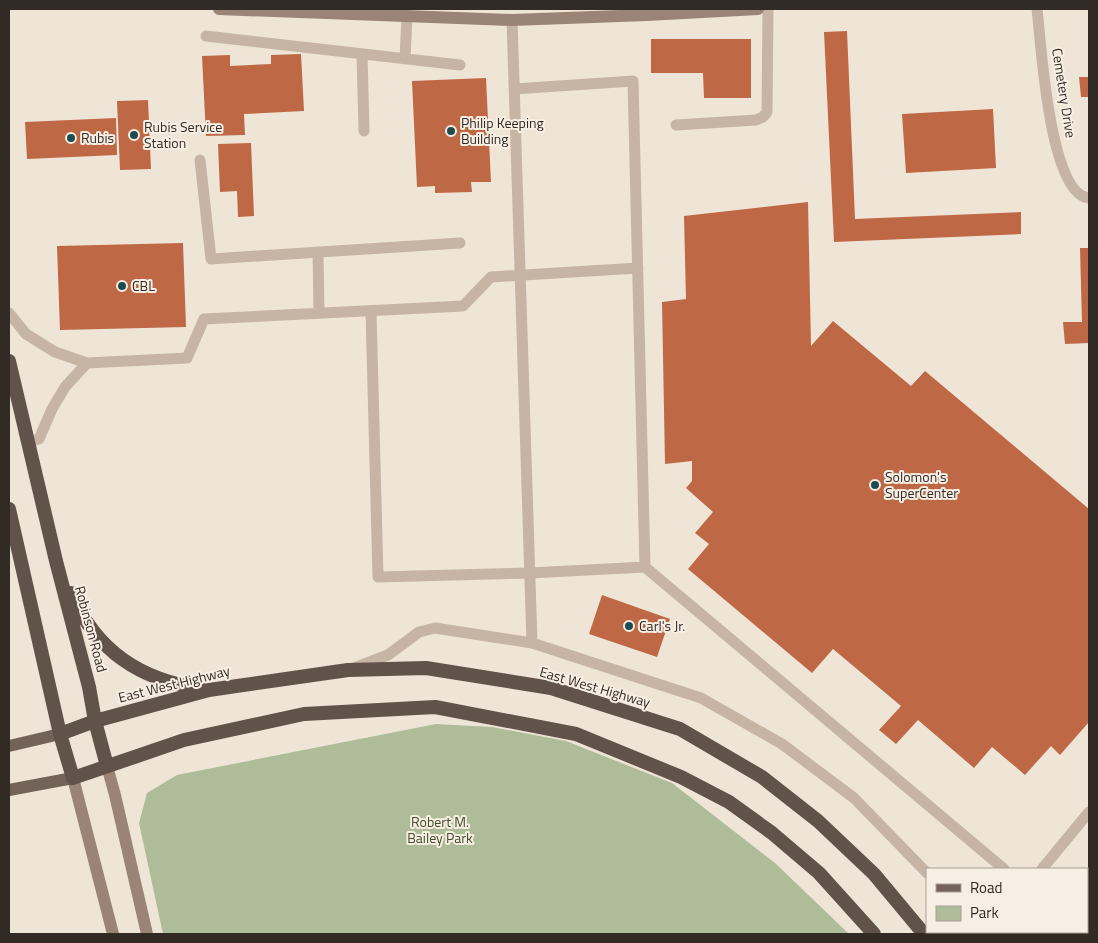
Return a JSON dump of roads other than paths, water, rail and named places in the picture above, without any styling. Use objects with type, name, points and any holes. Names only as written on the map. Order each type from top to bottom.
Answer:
[{"type":"highway","name":"Robinson Road","points":[[9,361],[56,561],[89,687],[106,766]]},
{"type":"highway","points":[[9,509],[60,734],[73,778],[184,740],[304,714],[435,707],[576,734],[681,777],[729,802],[772,833],[819,873],[874,934]]},
{"type":"highway","points":[[56,561],[90,629],[123,660],[150,676],[166,682],[209,690]]},
{"type":"highway","name":"East West Highway","points":[[60,734],[95,721],[209,690],[348,670],[426,668],[551,688],[680,729],[762,777],[818,820],[874,874],[924,934]]},
{"type":"main road","points":[[219,9],[512,20],[758,9]]},
{"type":"main road","points":[[9,746],[60,734]]},
{"type":"main road","name":"Robinson Road","points":[[106,766],[115,795],[147,934]]},
{"type":"main road","points":[[9,790],[73,778],[113,934]]},
{"type":"lane","points":[[676,125],[756,120],[763,117],[767,112],[768,9]]},
{"type":"lane","name":"Cemetery Drive","points":[[1037,9],[1052,132],[1071,187],[1083,198],[1089,198]]},
{"type":"lane","points":[[405,59],[407,16]]},
{"type":"lane","points":[[512,20],[532,643]]},
{"type":"lane","points":[[206,36],[460,65]]},
{"type":"lane","points":[[362,54],[364,131]]},
{"type":"lane","points":[[514,89],[633,80],[645,566]]},
{"type":"lane","points":[[200,160],[211,259],[460,243]]},
{"type":"lane","points":[[318,252],[319,314]]},
{"type":"lane","points":[[9,313],[26,334],[55,352],[87,363],[187,358],[204,319],[463,306],[491,277],[638,268]]},
{"type":"lane","points":[[370,311],[378,577],[530,573],[645,566],[1003,868]]},
{"type":"lane","points":[[28,442],[39,439],[64,387],[87,363]]},
{"type":"lane","points":[[348,670],[388,655],[419,632],[435,628],[532,643],[701,698],[782,744],[854,798],[926,872]]},
{"type":"lane","points":[[1043,868],[1089,812]]},
{"type":"place","name":"Philip Keeping Building","points":[[451,131]]},
{"type":"place","name":"Rubis Service Station","points":[[134,135]]},
{"type":"place","name":"Rubis","points":[[71,138]]},
{"type":"place","name":"CBL","points":[[122,286]]},
{"type":"place","name":"Solomon's SuperCenter","points":[[875,485]]},
{"type":"place","name":"Carl's Jr.","points":[[629,626]]},
{"type":"park label","name":"Robert M. Bailey Park","points":[[440,830]]}]
